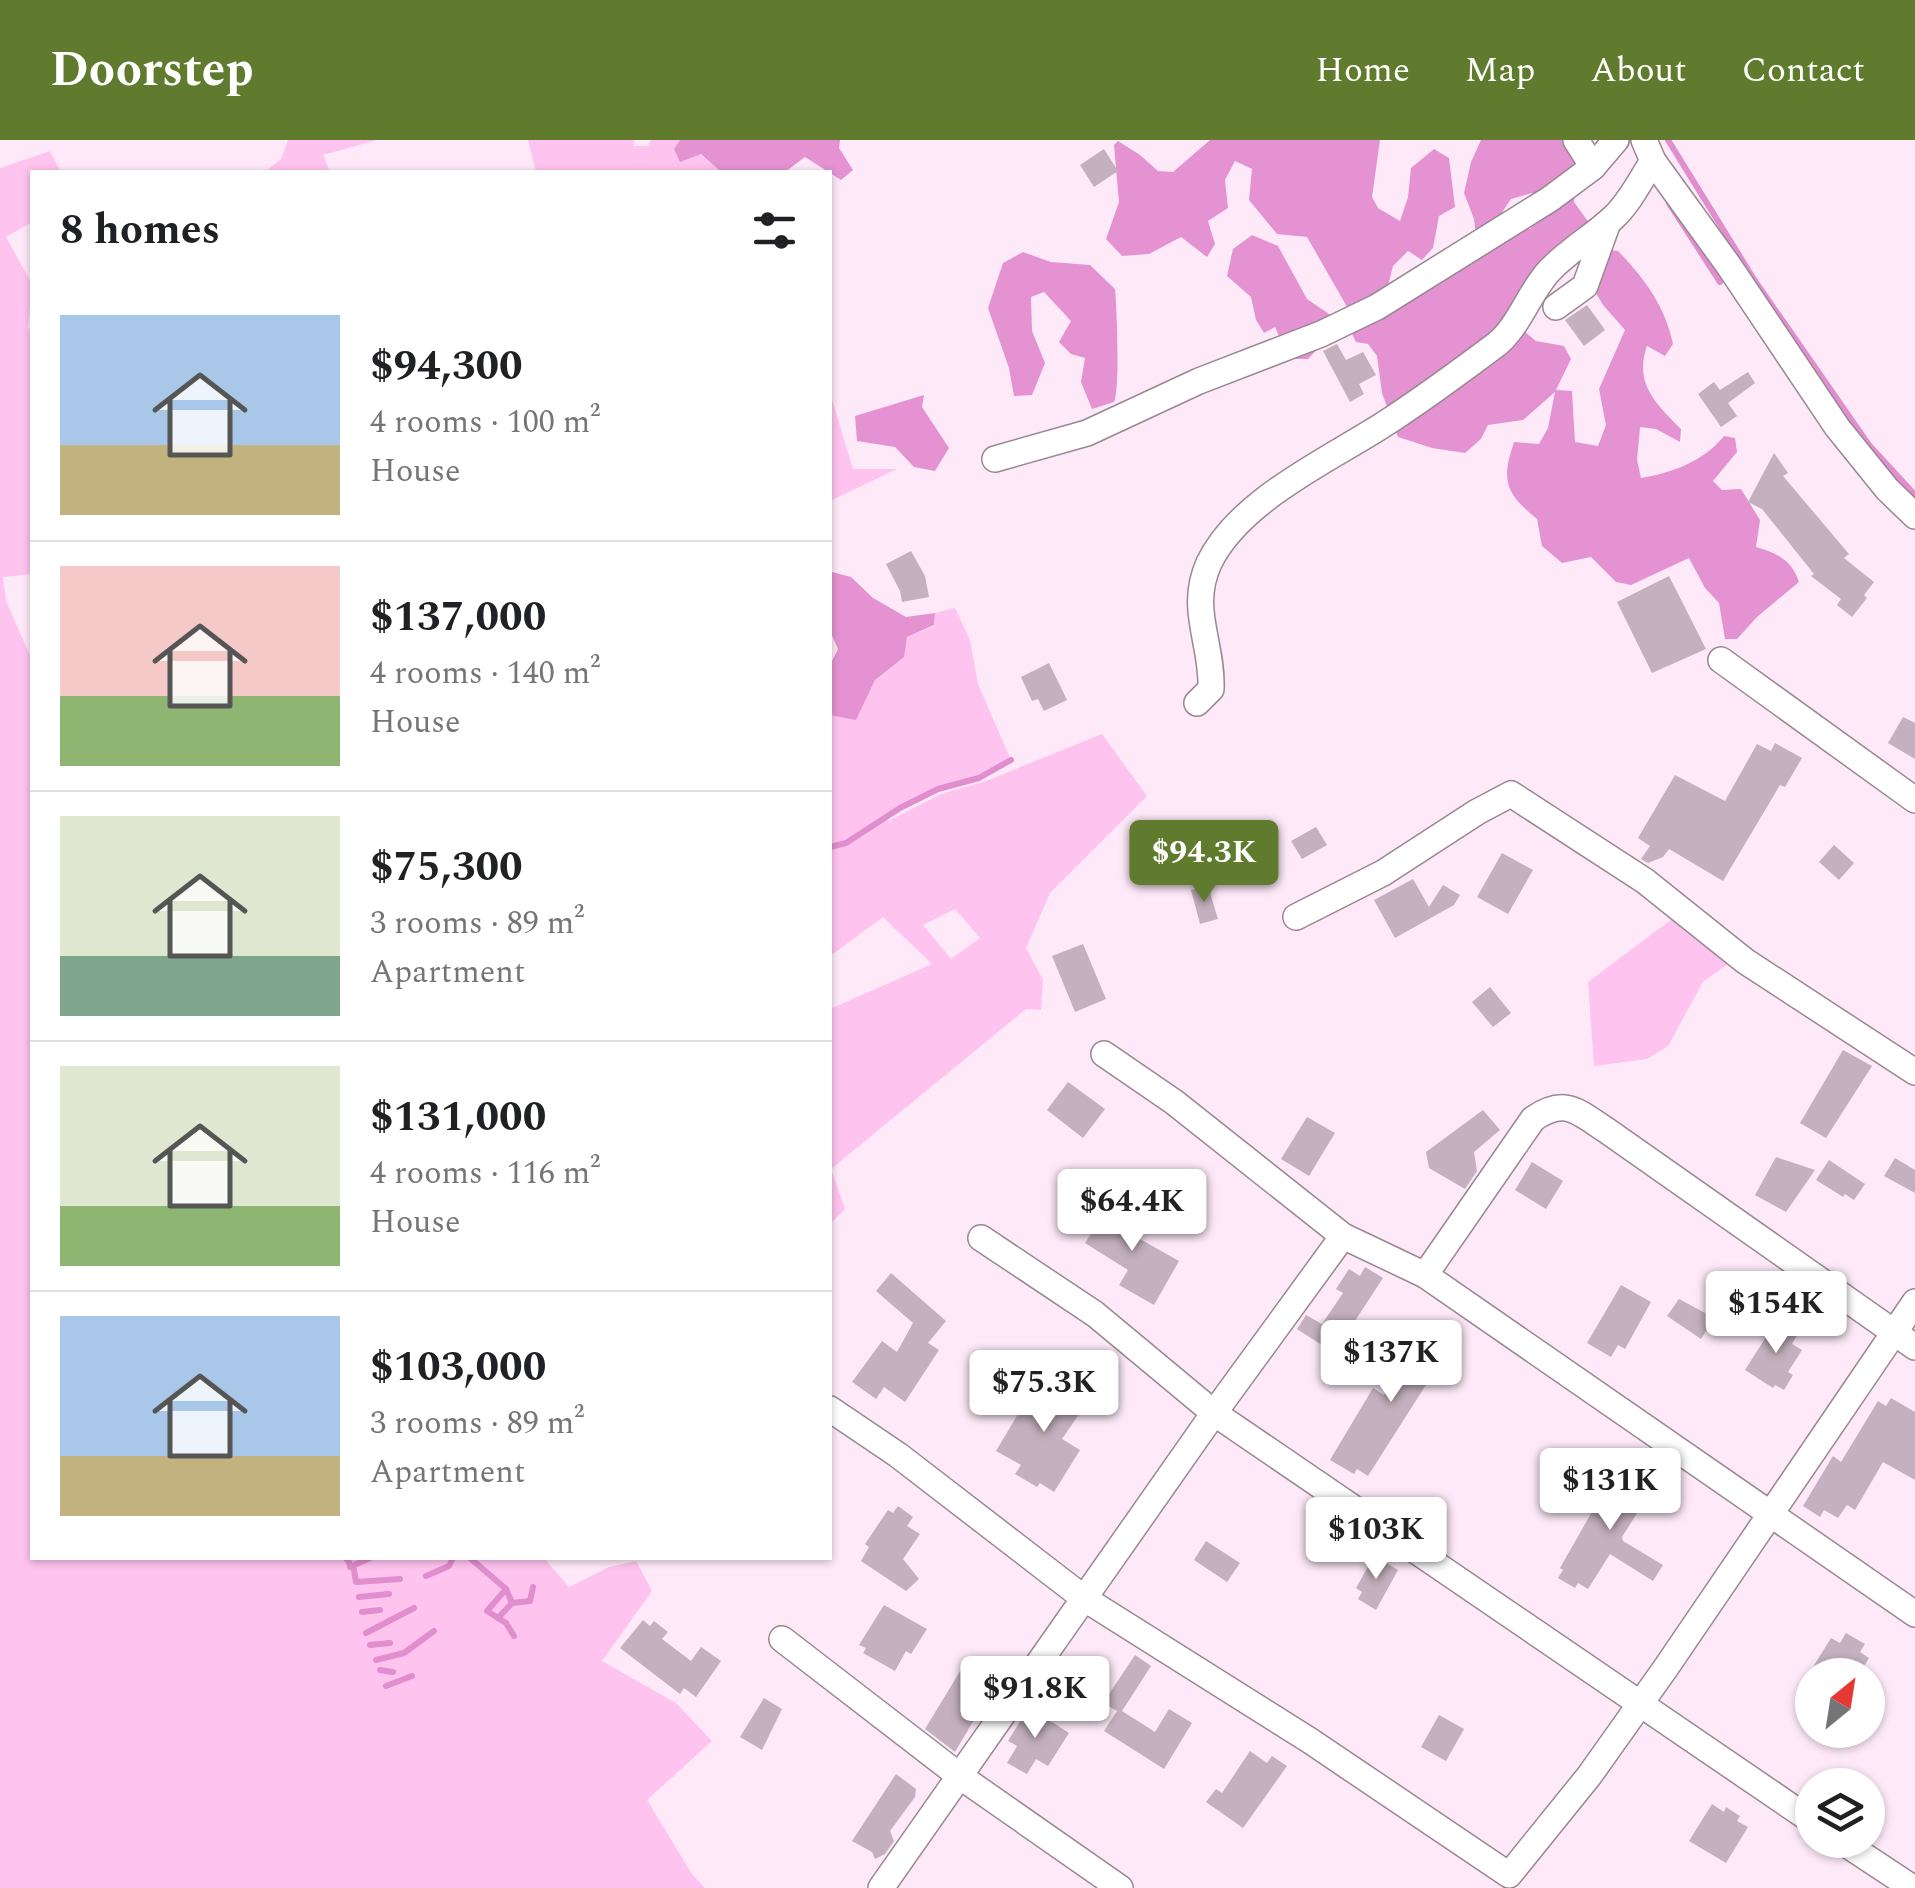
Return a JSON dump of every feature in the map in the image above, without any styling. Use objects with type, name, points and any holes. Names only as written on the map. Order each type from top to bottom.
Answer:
[{"type":"street","points":[[1576,140],[1592,167]]},
{"type":"street","points":[[995,458],[1087,433],[1198,381],[1321,334],[1377,307],[1550,199],[1592,167],[1616,140]]},
{"type":"street","points":[[1556,306],[1585,286],[1610,221],[1649,150],[1838,427],[1887,489],[1915,516]]},
{"type":"street","points":[[1197,703],[1211,689],[1208,644],[1199,617],[1201,584],[1210,560],[1234,528],[1272,494],[1389,422],[1500,341],[1551,268],[1610,221]]},
{"type":"street","points":[[1721,660],[1915,800]]},
{"type":"street","points":[[1296,917],[1383,873],[1512,794],[1645,882],[1745,961],[1915,1072]]},
{"type":"street","points":[[1104,1054],[1174,1102],[1343,1236],[1425,1275],[1915,1614]]},
{"type":"street","points":[[1425,1275],[1533,1119],[1558,1106],[1574,1109],[1606,1130],[1915,1347]]},
{"type":"street","points":[[881,1888],[1343,1236]]},
{"type":"street","points":[[981,1238],[1095,1314],[1214,1413],[1795,1811]]},
{"type":"street","points":[[832,1410],[898,1455],[1084,1599],[1309,1740],[1509,1875],[1589,1776],[1639,1706],[1915,1302]]},
{"type":"street","points":[[782,1639],[961,1777],[1120,1888]]},
{"type":"street","points":[[1867,1858],[1908,1885]]},
{"type":"shaded area","points":[[288,140],[377,140],[323,155],[329,170],[267,170],[281,159]]},
{"type":"shaded area","points":[[528,140],[634,140],[634,146],[648,146],[651,140],[680,140],[674,149],[700,154],[719,170],[536,170]]},
{"type":"shaded area","points":[[680,140],[840,140],[839,148],[853,170],[841,180],[832,170],[805,157],[788,170],[719,170],[701,154],[680,162],[674,149]]},
{"type":"shaded area","points":[[1210,140],[1380,140],[1372,197],[1378,208],[1400,221],[1411,168],[1434,149],[1449,158],[1455,207],[1439,216],[1433,248],[1422,260],[1408,251],[1393,266],[1381,314],[1478,253],[1474,219],[1464,193],[1481,140],[1565,140],[1578,161],[1574,202],[1592,227],[1520,328],[1536,341],[1564,346],[1571,359],[1556,390],[1572,391],[1575,442],[1598,446],[1606,425],[1599,389],[1625,330],[1603,305],[1581,268],[1607,250],[1618,251],[1653,294],[1673,344],[1665,356],[1647,346],[1643,371],[1649,392],[1681,429],[1680,442],[1656,429],[1640,427],[1637,460],[1641,478],[1687,464],[1724,436],[1735,438],[1737,452],[1713,481],[1722,490],[1741,489],[1760,520],[1756,547],[1783,558],[1799,582],[1737,639],[1725,639],[1719,603],[1705,588],[1689,558],[1631,585],[1616,582],[1591,557],[1562,563],[1542,546],[1537,519],[1512,493],[1507,477],[1514,442],[1539,444],[1548,428],[1555,392],[1523,420],[1488,425],[1481,439],[1465,453],[1398,437],[1382,393],[1377,356],[1368,344],[1356,342],[1352,334],[1358,326],[1307,237],[1277,234],[1249,200],[1252,169],[1235,161],[1225,180],[1228,208],[1208,221],[1215,244],[1207,257],[1181,237],[1149,254],[1122,256],[1106,239],[1119,202],[1114,145],[1118,141],[1158,171],[1173,172]],"holes":[[[1532,193],[1548,211],[1530,229],[1495,223],[1511,199]]]},
{"type":"shaded area","points":[[50,151],[60,170],[30,170],[30,223],[6,237],[30,280],[30,574],[3,577],[6,601],[30,655],[30,1560],[546,1560],[569,1587],[609,1567],[636,1561],[652,1591],[602,1661],[676,1703],[712,1741],[647,1800],[692,1874],[705,1888],[0,1888],[0,168]]},
{"type":"shaded area","points":[[1252,235],[1278,246],[1307,299],[1332,316],[1330,336],[1308,359],[1289,359],[1275,327],[1264,333],[1256,320],[1251,297],[1227,276],[1233,249]]},
{"type":"shaded area","points":[[1023,252],[1051,262],[1090,265],[1115,289],[1114,402],[1092,409],[1081,382],[1085,358],[1071,354],[1059,342],[1071,321],[1044,292],[1031,297],[1032,331],[1045,363],[1032,395],[1014,396],[1009,368],[988,308],[1003,263]]},
{"type":"shaded area","points":[[924,395],[922,407],[949,448],[935,471],[914,467],[895,447],[857,441],[855,416]]},
{"type":"shaded area","points":[[832,400],[853,469],[897,469],[832,500]]},
{"type":"shaded area","points":[[832,572],[851,577],[873,598],[906,617],[935,613],[934,625],[907,637],[904,657],[875,680],[856,720],[832,715],[832,661],[838,649],[832,636]]},
{"type":"shaded area","points":[[955,608],[970,640],[978,684],[1011,760],[901,808],[886,817],[891,824],[890,820],[941,794],[983,782],[1102,734],[1147,796],[1050,893],[1026,948],[1043,980],[1041,1010],[1026,1009],[832,1168],[832,1008],[932,964],[883,917],[832,953],[832,715],[856,719],[875,680],[903,657],[907,637],[934,626],[935,613]],"holes":[[[955,909],[980,938],[951,959],[923,925]]]},
{"type":"shaded area","points":[[1676,916],[1733,960],[1703,982],[1668,1046],[1647,1059],[1594,1066],[1588,982]]},
{"type":"shaded area","points":[[832,1172],[845,1209],[832,1222]]},
{"type":"building","points":[[1104,149],[1118,171],[1094,187],[1080,165]]},
{"type":"building","points":[[1587,305],[1605,330],[1584,346],[1565,320]]},
{"type":"building","points":[[1337,344],[1346,360],[1363,352],[1376,375],[1359,384],[1364,394],[1350,402],[1323,351]]},
{"type":"building","points":[[1748,372],[1755,383],[1728,403],[1737,416],[1721,427],[1698,394],[1714,382],[1720,390]]},
{"type":"building","points":[[1774,453],[1788,473],[1783,476],[1849,554],[1844,558],[1874,582],[1852,617],[1837,605],[1841,599],[1811,576],[1814,574],[1762,509],[1748,502]]},
{"type":"building","points":[[911,551],[925,576],[929,597],[902,602],[886,564]]},
{"type":"building","points":[[1669,576],[1706,649],[1652,673],[1617,602]]},
{"type":"building","points":[[1049,663],[1067,700],[1044,711],[1038,699],[1032,701],[1021,677]]},
{"type":"building","points":[[1903,717],[1915,723],[1915,759],[1888,743]]},
{"type":"building","points":[[1775,743],[1802,758],[1785,787],[1780,785],[1723,881],[1669,849],[1663,857],[1648,863],[1641,859],[1650,846],[1638,838],[1675,775],[1725,801],[1757,744],[1771,751]]},
{"type":"building","points":[[1316,827],[1327,845],[1302,859],[1291,841]]},
{"type":"building","points":[[1834,845],[1854,863],[1839,880],[1819,862]]},
{"type":"building","points":[[1502,853],[1533,870],[1508,914],[1477,897]]},
{"type":"building","points":[[1413,879],[1429,907],[1443,885],[1460,895],[1454,905],[1395,938],[1374,900]]},
{"type":"building","points":[[1208,886],[1218,919],[1200,924],[1191,890]]},
{"type":"building","points":[[1083,944],[1106,999],[1075,1012],[1052,956]]},
{"type":"building","points":[[1490,987],[1511,1013],[1493,1027],[1472,1002]]},
{"type":"building","points":[[1843,1050],[1872,1066],[1826,1138],[1800,1123]]},
{"type":"building","points":[[1068,1082],[1105,1109],[1083,1138],[1047,1110]]},
{"type":"building","points":[[1483,1110],[1500,1130],[1474,1152],[1477,1171],[1465,1189],[1429,1168],[1426,1152]]},
{"type":"building","points":[[1307,1117],[1335,1133],[1309,1176],[1281,1159]]},
{"type":"building","points":[[1776,1157],[1815,1170],[1786,1212],[1755,1195]]},
{"type":"building","points":[[1895,1158],[1915,1170],[1915,1193],[1884,1176]]},
{"type":"building","points":[[1829,1160],[1865,1184],[1854,1200],[1816,1180]]},
{"type":"building","points":[[1532,1162],[1563,1181],[1546,1209],[1515,1190]]},
{"type":"building","points":[[1112,1200],[1134,1214],[1124,1230],[1179,1261],[1154,1305],[1119,1285],[1128,1270],[1085,1243]]},
{"type":"building","points":[[1365,1267],[1383,1278],[1334,1353],[1297,1329],[1306,1315],[1322,1324],[1343,1293],[1336,1289],[1349,1269],[1360,1276]]},
{"type":"building","points":[[891,1273],[946,1321],[928,1343],[939,1350],[905,1402],[884,1387],[876,1399],[852,1382],[882,1341],[897,1352],[913,1323],[876,1291]]},
{"type":"building","points":[[1621,1285],[1651,1302],[1625,1349],[1618,1345],[1611,1357],[1587,1343]]},
{"type":"building","points":[[1679,1299],[1707,1314],[1705,1317],[1712,1322],[1701,1339],[1667,1316]]},
{"type":"building","points":[[1778,1318],[1799,1332],[1792,1344],[1802,1350],[1788,1372],[1793,1375],[1784,1390],[1775,1385],[1773,1388],[1745,1370]]},
{"type":"building","points":[[1428,1328],[1451,1342],[1445,1352],[1450,1355],[1440,1372],[1436,1369],[1368,1476],[1357,1469],[1354,1474],[1330,1460],[1373,1388],[1384,1395],[1403,1364],[1397,1361],[1411,1337],[1420,1342]]},
{"type":"building","points":[[1055,1374],[1084,1394],[1080,1400],[1086,1404],[1062,1439],[1080,1450],[1054,1492],[1015,1474],[1021,1465],[996,1451],[1030,1394],[1038,1398]]},
{"type":"building","points":[[1891,1398],[1915,1412],[1915,1480],[1883,1462],[1855,1510],[1847,1505],[1838,1518],[1824,1510],[1820,1517],[1803,1506],[1833,1456],[1841,1462],[1878,1401],[1886,1406]]},
{"type":"building","points":[[1618,1466],[1650,1484],[1645,1491],[1649,1494],[1623,1541],[1663,1565],[1653,1581],[1610,1554],[1588,1589],[1578,1583],[1575,1588],[1558,1578],[1563,1570],[1560,1568]]},
{"type":"building","points":[[898,1506],[913,1517],[907,1526],[920,1534],[903,1559],[919,1579],[906,1591],[861,1561],[869,1547],[865,1544],[888,1510],[893,1513]]},
{"type":"building","points":[[1206,1541],[1240,1563],[1227,1582],[1194,1560]]},
{"type":"building","points":[[1374,1556],[1398,1570],[1376,1610],[1358,1599],[1362,1592],[1356,1588]]},
{"type":"building","points":[[884,1605],[927,1629],[911,1654],[906,1651],[895,1671],[863,1653],[866,1648],[859,1645]]},
{"type":"building","points":[[643,1620],[650,1626],[654,1621],[668,1632],[662,1639],[691,1661],[701,1647],[721,1661],[696,1697],[684,1688],[680,1694],[620,1648]]},
{"type":"building","points":[[1846,1633],[1865,1644],[1860,1652],[1869,1658],[1819,1658],[1831,1638],[1840,1643]]},
{"type":"building","points":[[1135,1655],[1151,1666],[1122,1711],[1155,1732],[1169,1709],[1192,1723],[1164,1769],[1104,1731],[1117,1711],[1103,1703]]},
{"type":"building","points":[[982,1660],[1003,1671],[955,1752],[925,1729],[962,1668],[974,1675]]},
{"type":"building","points":[[764,1698],[782,1709],[762,1750],[740,1737]]},
{"type":"building","points":[[1029,1707],[1069,1733],[1048,1766],[1036,1759],[1027,1774],[1007,1763],[1017,1746],[1008,1741]]},
{"type":"building","points":[[1439,1715],[1464,1729],[1446,1761],[1421,1747]]},
{"type":"building","points":[[1250,1751],[1267,1763],[1272,1756],[1287,1766],[1243,1828],[1206,1802],[1216,1789],[1222,1793]]},
{"type":"building","points":[[896,1774],[916,1789],[915,1797],[890,1831],[894,1841],[885,1854],[875,1859],[872,1852],[852,1841]]},
{"type":"building","points":[[1712,1804],[1724,1812],[1726,1807],[1748,1827],[1726,1863],[1689,1841]]},
{"type":"waterway","points":[[1668,140],[1755,281],[1869,445],[1915,495]]},
{"type":"waterway","points":[[1669,203],[1720,282]]},
{"type":"waterway","points":[[832,846],[846,843],[938,789],[979,778],[1011,760]]},
{"type":"waterway","points":[[347,1560],[356,1582],[400,1579]]},
{"type":"waterway","points":[[350,1567],[366,1560]]},
{"type":"waterway","points":[[426,1576],[449,1566],[452,1560]]},
{"type":"waterway","points":[[472,1560],[506,1589],[487,1611],[506,1623],[514,1636]]},
{"type":"waterway","points":[[506,1589],[512,1603],[530,1601],[533,1587]]},
{"type":"waterway","points":[[359,1597],[389,1594]]},
{"type":"waterway","points":[[498,1618],[512,1603]]},
{"type":"waterway","points":[[366,1633],[414,1608]]},
{"type":"waterway","points":[[362,1612],[380,1610]]},
{"type":"waterway","points":[[376,1660],[404,1653],[434,1631]]},
{"type":"waterway","points":[[370,1645],[390,1643]]},
{"type":"waterway","points":[[380,1670],[393,1672]]},
{"type":"waterway","points":[[386,1686],[412,1676]]}]
